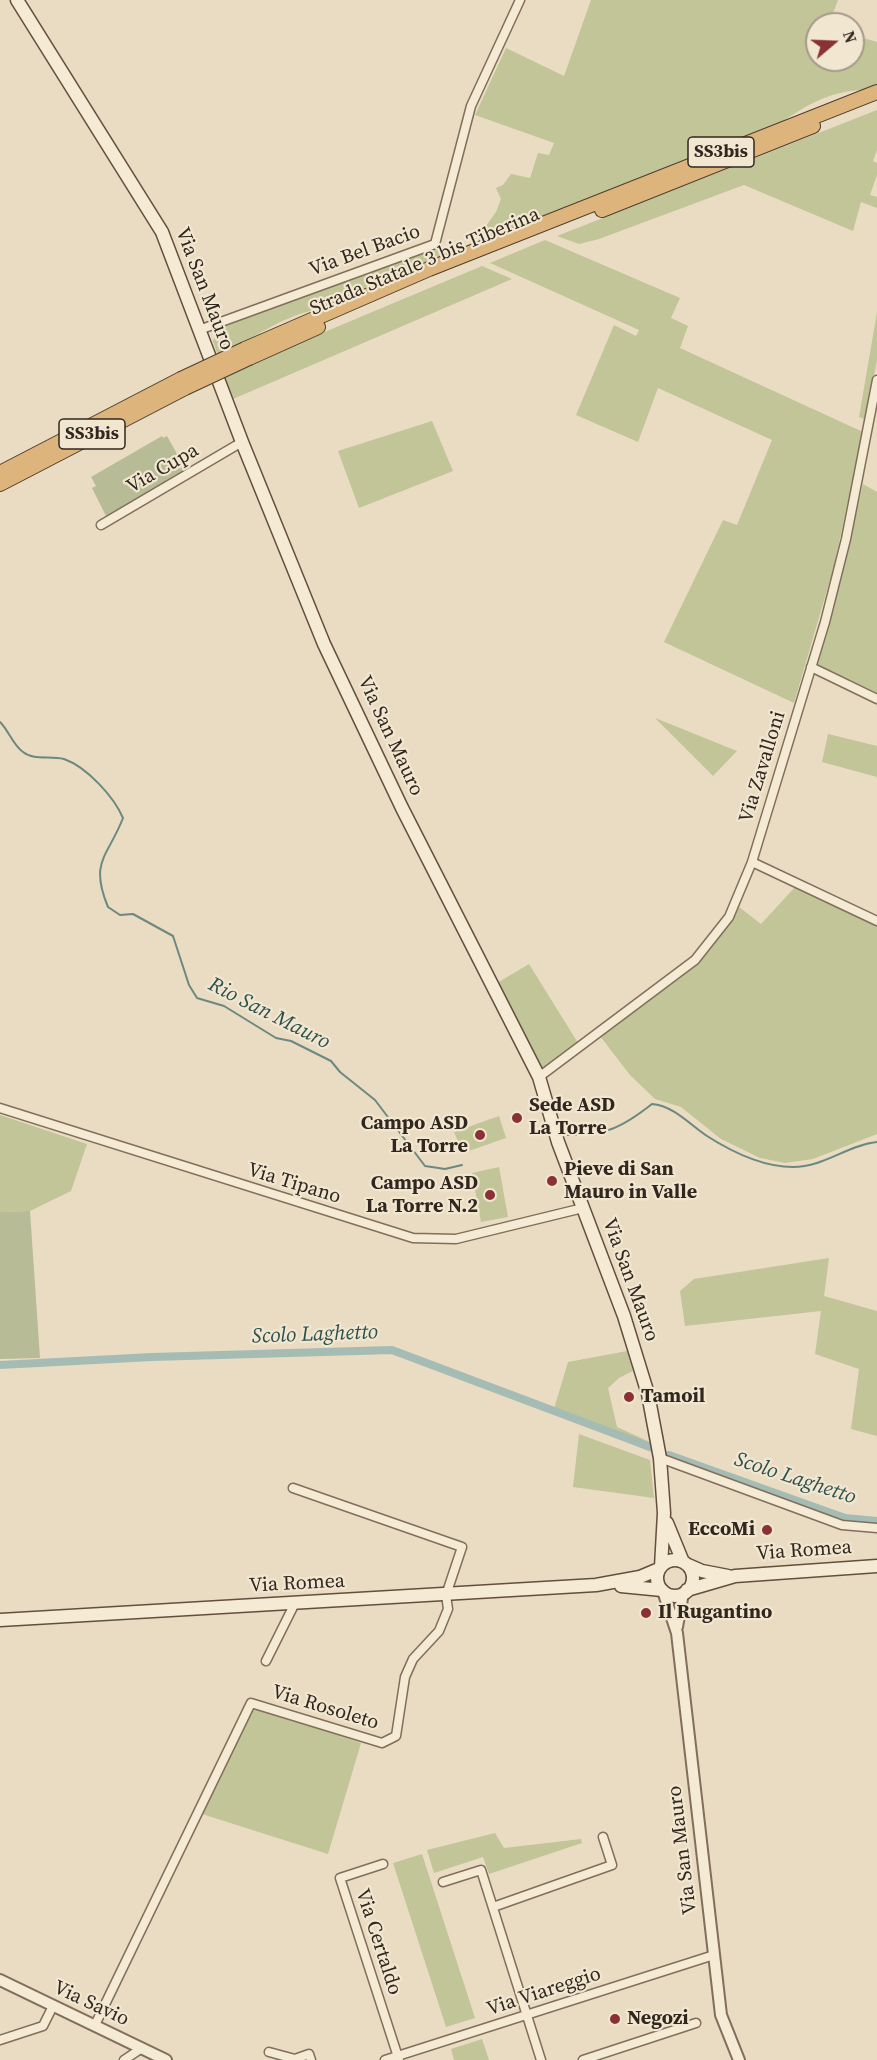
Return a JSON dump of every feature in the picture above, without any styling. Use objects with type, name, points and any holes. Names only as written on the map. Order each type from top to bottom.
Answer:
[{"type":"highway","name":"Strada Statale 3 bis Tiberina","points":[[0,473],[183,383],[431,274],[877,92]]},
{"type":"highway","name":"Strada Statale 3 bis Tiberina","points":[[569,218],[877,102]]},
{"type":"highway","name":"Strada Statale 3 bis Tiberina","points":[[0,484],[183,383]]},
{"type":"main road","name":"Via San Mauro","points":[[17,0],[162,232],[242,442],[329,654],[402,808],[539,1077],[558,1142],[624,1316],[648,1394],[660,1458],[664,1514],[660,1568]]},
{"type":"main road","name":"Via San Mauro","points":[[664,1514],[684,1563]]},
{"type":"main road","points":[[674,1560],[684,1563],[692,1574],[685,1592],[673,1595],[662,1590],[657,1580],[660,1568],[674,1560]]},
{"type":"main road","name":"Via Romea","points":[[684,1563],[713,1574],[735,1576],[877,1566]]},
{"type":"main road","name":"Via Romea","points":[[0,1620],[596,1585],[640,1577],[660,1568]]},
{"type":"main road","name":"Via Romea","points":[[685,1592],[735,1576]]},
{"type":"main road","name":"Via Romea","points":[[596,1585],[662,1590]]},
{"type":"street","name":"Via Bel Bacio","points":[[199,330],[435,244],[471,106],[520,0]]},
{"type":"street","name":"Via Zavalloni","points":[[539,1077],[695,960],[729,917],[752,862],[811,667],[846,539],[877,380]]},
{"type":"street","name":"Via Cupa","points":[[101,525],[242,442]]},
{"type":"street","points":[[811,667],[877,699]]},
{"type":"street","points":[[752,862],[877,921]]},
{"type":"street","name":"Via Tipano","points":[[0,1108],[413,1238],[456,1239],[583,1208]]},
{"type":"street","points":[[660,1458],[842,1525],[877,1528]]},
{"type":"street","name":"Via Rosoleto","points":[[95,2025],[251,1702],[382,1743],[389,1740],[396,1736],[405,1677],[413,1659],[439,1631],[448,1609],[446,1595],[462,1547],[293,1488]]},
{"type":"street","name":"Via San Mauro","points":[[662,1590],[677,1633],[721,2015],[739,2060]]},
{"type":"street","name":"Via San Mauro","points":[[677,1633],[685,1592]]},
{"type":"street","points":[[266,1662],[295,1603]]},
{"type":"street","points":[[493,1907],[612,1865],[603,1837]]},
{"type":"street","name":"Via Certaldo","points":[[383,1864],[340,1878],[398,2058]]},
{"type":"street","points":[[443,1882],[481,1870],[541,2060]]},
{"type":"street","name":"Via Viareggio","points":[[385,2060],[398,2058],[714,1955]]},
{"type":"street","name":"Via Savio","points":[[0,1980],[166,2060]]},
{"type":"street","points":[[0,2040],[43,2026],[53,2006]]},
{"type":"street","points":[[583,2060],[696,2023]]},
{"type":"street","points":[[124,2060],[142,2048]]},
{"type":"street","points":[[269,2052],[295,2059],[309,2054],[311,2060]]},
{"type":"green space","points":[[591,0],[838,0],[834,12],[805,12],[805,72],[865,72],[865,38],[877,42],[877,87],[827,97],[801,109],[778,125],[482,243],[478,237],[496,212],[501,199],[496,188],[503,185],[511,174],[530,178],[538,153],[549,155],[554,143],[475,115],[506,48],[564,76]]},
{"type":"green space","points":[[877,110],[877,150],[873,161],[877,163],[877,175],[870,195],[877,197],[877,208],[861,202],[853,231],[744,185],[599,239],[579,244],[557,236]]},
{"type":"green space","points":[[545,240],[680,298],[671,318],[688,326],[680,348],[863,432],[834,566],[794,703],[664,642],[723,520],[737,525],[772,440],[658,388],[638,442],[576,415],[614,325],[636,336],[639,330],[490,263]]},
{"type":"green space","points":[[435,247],[451,254],[322,309],[294,316],[218,356],[213,341],[220,328]]},
{"type":"green space","points":[[482,266],[512,279],[233,399],[222,375]]},
{"type":"green space","points":[[877,312],[877,360],[866,420],[859,417]]},
{"type":"green space","points":[[432,421],[453,471],[359,508],[338,451]]},
{"type":"green space","points":[[162,436],[163,438],[167,436],[186,470],[107,518],[92,488],[96,486],[91,477]]},
{"type":"green space","points":[[863,484],[877,492],[877,695],[815,666],[840,582]]},
{"type":"green space","points":[[655,718],[737,751],[713,776]]},
{"type":"green space","points":[[828,734],[877,746],[877,777],[822,762]]},
{"type":"green space","points":[[796,886],[877,924],[877,1134],[813,1159],[785,1163],[760,1158],[721,1139],[681,1107],[655,1099],[630,1075],[600,1036],[692,969],[709,951],[739,907],[761,924]]},
{"type":"green space","points":[[529,964],[578,1043],[539,1071],[497,983]]},
{"type":"green space","points":[[0,1115],[87,1144],[71,1191],[30,1211],[0,1212]]},
{"type":"green space","name":"Campo ASD La Torre","points":[[499,1116],[506,1138],[463,1153],[454,1132]]},
{"type":"green space","name":"Campo ASD La Torre N.2","points":[[499,1167],[508,1217],[481,1222],[472,1173]]},
{"type":"green space","points":[[30,1211],[40,1358],[0,1359],[0,1212]]},
{"type":"green space","points":[[829,1258],[824,1296],[877,1311],[877,1436],[851,1429],[859,1369],[815,1354],[821,1311],[685,1326],[680,1291],[694,1279]]},
{"type":"green space","points":[[627,1351],[633,1371],[619,1378],[608,1388],[617,1427],[650,1442],[651,1452],[553,1412],[568,1362]]},
{"type":"green space","points":[[579,1434],[650,1460],[654,1498],[573,1487]]},
{"type":"green space","points":[[259,1707],[361,1743],[328,1854],[202,1814],[216,1777],[250,1711]]},
{"type":"green space","points":[[495,1833],[504,1848],[581,1839],[582,1843],[489,1874],[483,1857],[434,1873],[427,1850]]},
{"type":"green space","points":[[422,1854],[475,2018],[446,2027],[393,1863]]},
{"type":"green space","points":[[482,2039],[489,2060],[454,2060],[451,2049]]},
{"type":"waterway","name":"Rio San Mauro","points":[[0,722],[16,746],[27,755],[59,758],[73,763],[99,784],[113,801],[123,818],[100,869],[100,879],[108,907],[120,915],[133,914],[173,936],[189,985],[197,998],[224,1006],[276,1038],[291,1041],[331,1061],[340,1072],[375,1100],[425,1166],[445,1169],[462,1165]]},
{"type":"waterway","name":"Rio San Mauro","points":[[562,1135],[590,1134],[611,1129],[630,1120],[652,1104],[674,1112],[727,1148],[770,1164],[793,1167],[815,1164],[856,1147],[877,1142]]},
{"type":"waterway","name":"Scolo Laghetto","points":[[0,1365],[152,1357],[392,1350],[650,1447]]},
{"type":"waterway","name":"Scolo Laghetto","points":[[669,1455],[845,1518],[877,1521]]},
{"type":"place","name":"Sede ASD La Torre","points":[[517,1118]]},
{"type":"place","name":"Campo ASD La Torre","points":[[480,1135]]},
{"type":"place","name":"Pieve di San Mauro in Valle","points":[[552,1181]]},
{"type":"place","name":"Campo ASD La Torre N.2","points":[[490,1195]]},
{"type":"place","name":"Tamoil","points":[[629,1397]]},
{"type":"place","name":"EccoMi","points":[[767,1530]]},
{"type":"place","name":"Il Rugantino","points":[[646,1613]]},
{"type":"place","name":"Negozi","points":[[615,2019]]}]
